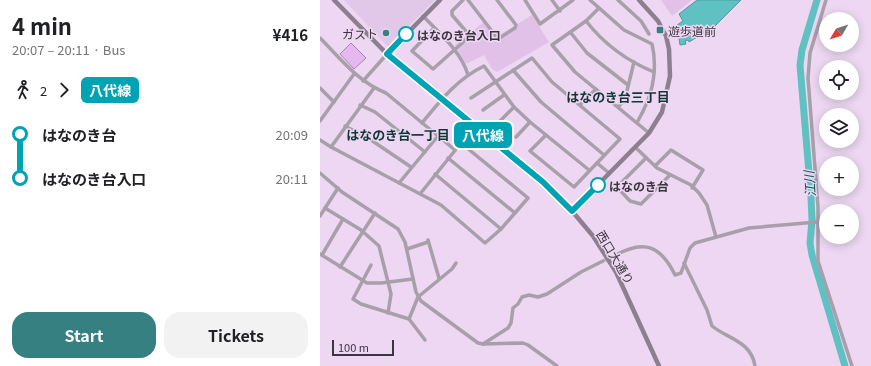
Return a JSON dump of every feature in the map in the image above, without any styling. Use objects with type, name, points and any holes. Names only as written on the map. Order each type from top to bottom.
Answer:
[{"type":"street","name":"西口大通り","points":[[334,0],[387,54],[441,100],[543,182],[572,211],[593,236],[616,272],[658,366]]},
{"type":"street","points":[[363,81],[387,54],[440,0]]},
{"type":"street","points":[[434,28],[412,50],[412,53],[433,69],[470,36],[452,16],[452,11],[463,0]]},
{"type":"street","points":[[468,0],[498,39],[515,28],[516,25],[497,0]]},
{"type":"street","points":[[525,0],[540,24],[560,11],[572,0]]},
{"type":"street","points":[[552,0],[560,11]]},
{"type":"street","points":[[591,0],[624,30],[652,44],[655,65],[654,72],[647,101],[637,123]]},
{"type":"street","points":[[618,0],[641,21],[649,34]]},
{"type":"street","points":[[572,211],[649,133],[662,112],[670,76],[668,41],[656,17],[639,0]]},
{"type":"street","points":[[826,0],[810,53],[808,78],[818,261],[852,366]]},
{"type":"street","points":[[599,8],[586,22],[552,45],[570,68],[649,133]]},
{"type":"street","points":[[424,16],[454,50],[464,65],[468,75]]},
{"type":"street","points":[[586,22],[614,49],[634,62],[654,72]]},
{"type":"street","points":[[571,33],[587,53],[628,85]]},
{"type":"street","points":[[320,38],[354,74],[374,88],[386,93],[455,150]]},
{"type":"street","points":[[471,98],[532,58],[552,82],[620,139],[574,187],[530,151],[546,135]]},
{"type":"street","points":[[618,107],[625,99],[634,62]]},
{"type":"street","points":[[422,123],[441,100],[468,75],[484,66],[514,107],[530,122],[590,170]]},
{"type":"street","points":[[513,70],[541,102],[604,155]]},
{"type":"street","points":[[320,119],[354,74]]},
{"type":"street","points":[[320,88],[334,102]]},
{"type":"street","points":[[331,147],[360,105],[374,88]]},
{"type":"street","points":[[580,105],[596,89]]},
{"type":"street","points":[[483,110],[504,95]]},
{"type":"street","points":[[360,105],[384,119],[425,152]]},
{"type":"street","points":[[498,123],[514,107]]},
{"type":"street","points":[[516,137],[530,122]]},
{"type":"street","points":[[345,126],[371,140],[411,167]]},
{"type":"street","points":[[400,183],[411,167],[438,136]]},
{"type":"street","points":[[320,140],[331,147],[400,183],[420,194],[441,205],[484,243],[501,229],[528,198],[461,143],[420,194]]},
{"type":"street","points":[[635,147],[655,166],[699,193],[707,205],[716,237]]},
{"type":"street","points":[[655,166],[671,150],[703,170],[692,188]]},
{"type":"street","points":[[448,158],[515,213]]},
{"type":"street","points":[[646,158],[617,187],[630,201],[641,204],[670,175]]},
{"type":"street","points":[[597,163],[609,173]]},
{"type":"street","points":[[320,173],[338,188],[398,229],[406,249],[419,297],[427,307],[483,344],[523,343],[557,366]]},
{"type":"street","points":[[435,174],[501,229]]},
{"type":"street","points":[[320,216],[338,188]]},
{"type":"street","points":[[325,208],[374,240],[380,249],[391,298],[388,312]]},
{"type":"street","points":[[340,267],[375,213]]},
{"type":"street","points":[[343,219],[321,254],[362,281],[373,284],[413,279]]},
{"type":"street","points":[[616,255],[632,247],[648,247],[662,255],[675,275],[681,273],[684,262],[693,245],[749,228],[817,222]]},
{"type":"street","points":[[406,249],[428,241],[439,278]]},
{"type":"street","points":[[483,344],[508,328],[511,323],[513,308],[518,304],[522,297],[529,295],[538,297],[547,294],[581,272],[603,261]]},
{"type":"street","points":[[684,262],[707,310],[712,326],[742,343],[752,354],[755,366]]},
{"type":"street","points":[[409,319],[417,298],[439,278],[452,269],[456,263]]},
{"type":"street","points":[[371,265],[354,299],[361,304],[409,319],[425,340]]},
{"type":"shaded area","points":[[344,0],[435,0],[389,46],[387,46]]},
{"type":"shaded area","points":[[661,0],[692,0],[672,16]]},
{"type":"shaded area","points":[[697,0],[741,0],[715,26],[689,42],[688,40],[685,41],[686,44],[680,45],[677,25],[683,21],[679,14]]},
{"type":"shaded area","points":[[532,15],[549,42],[497,72],[492,69],[484,55],[466,64],[455,45],[484,22],[496,37]]},
{"type":"building","points":[[351,43],[366,58],[354,69],[340,54]]},
{"type":"waterway","name":"江川","points":[[817,0],[802,50],[800,65],[811,197],[812,220],[810,243],[812,255],[845,366]]},
{"type":"tunnel","points":[[603,261],[616,255]]},
{"type":"bus line","name":"八代線","points":[[406,34],[387,54],[473,127],[543,182],[572,211],[598,185]]},
{"type":"place","name":"遊歩道前","points":[[660,30]]},
{"type":"place","name":"ガスト","points":[[386,33]]},
{"type":"place","name":"はなのき台入口","points":[[406,34]]},
{"type":"place","name":"はなのき台","points":[[598,185]]},
{"type":"district","name":"はなのき台三丁目","points":[[618,96]]},
{"type":"district","name":"はなのき台一丁目","points":[[398,134]]}]
